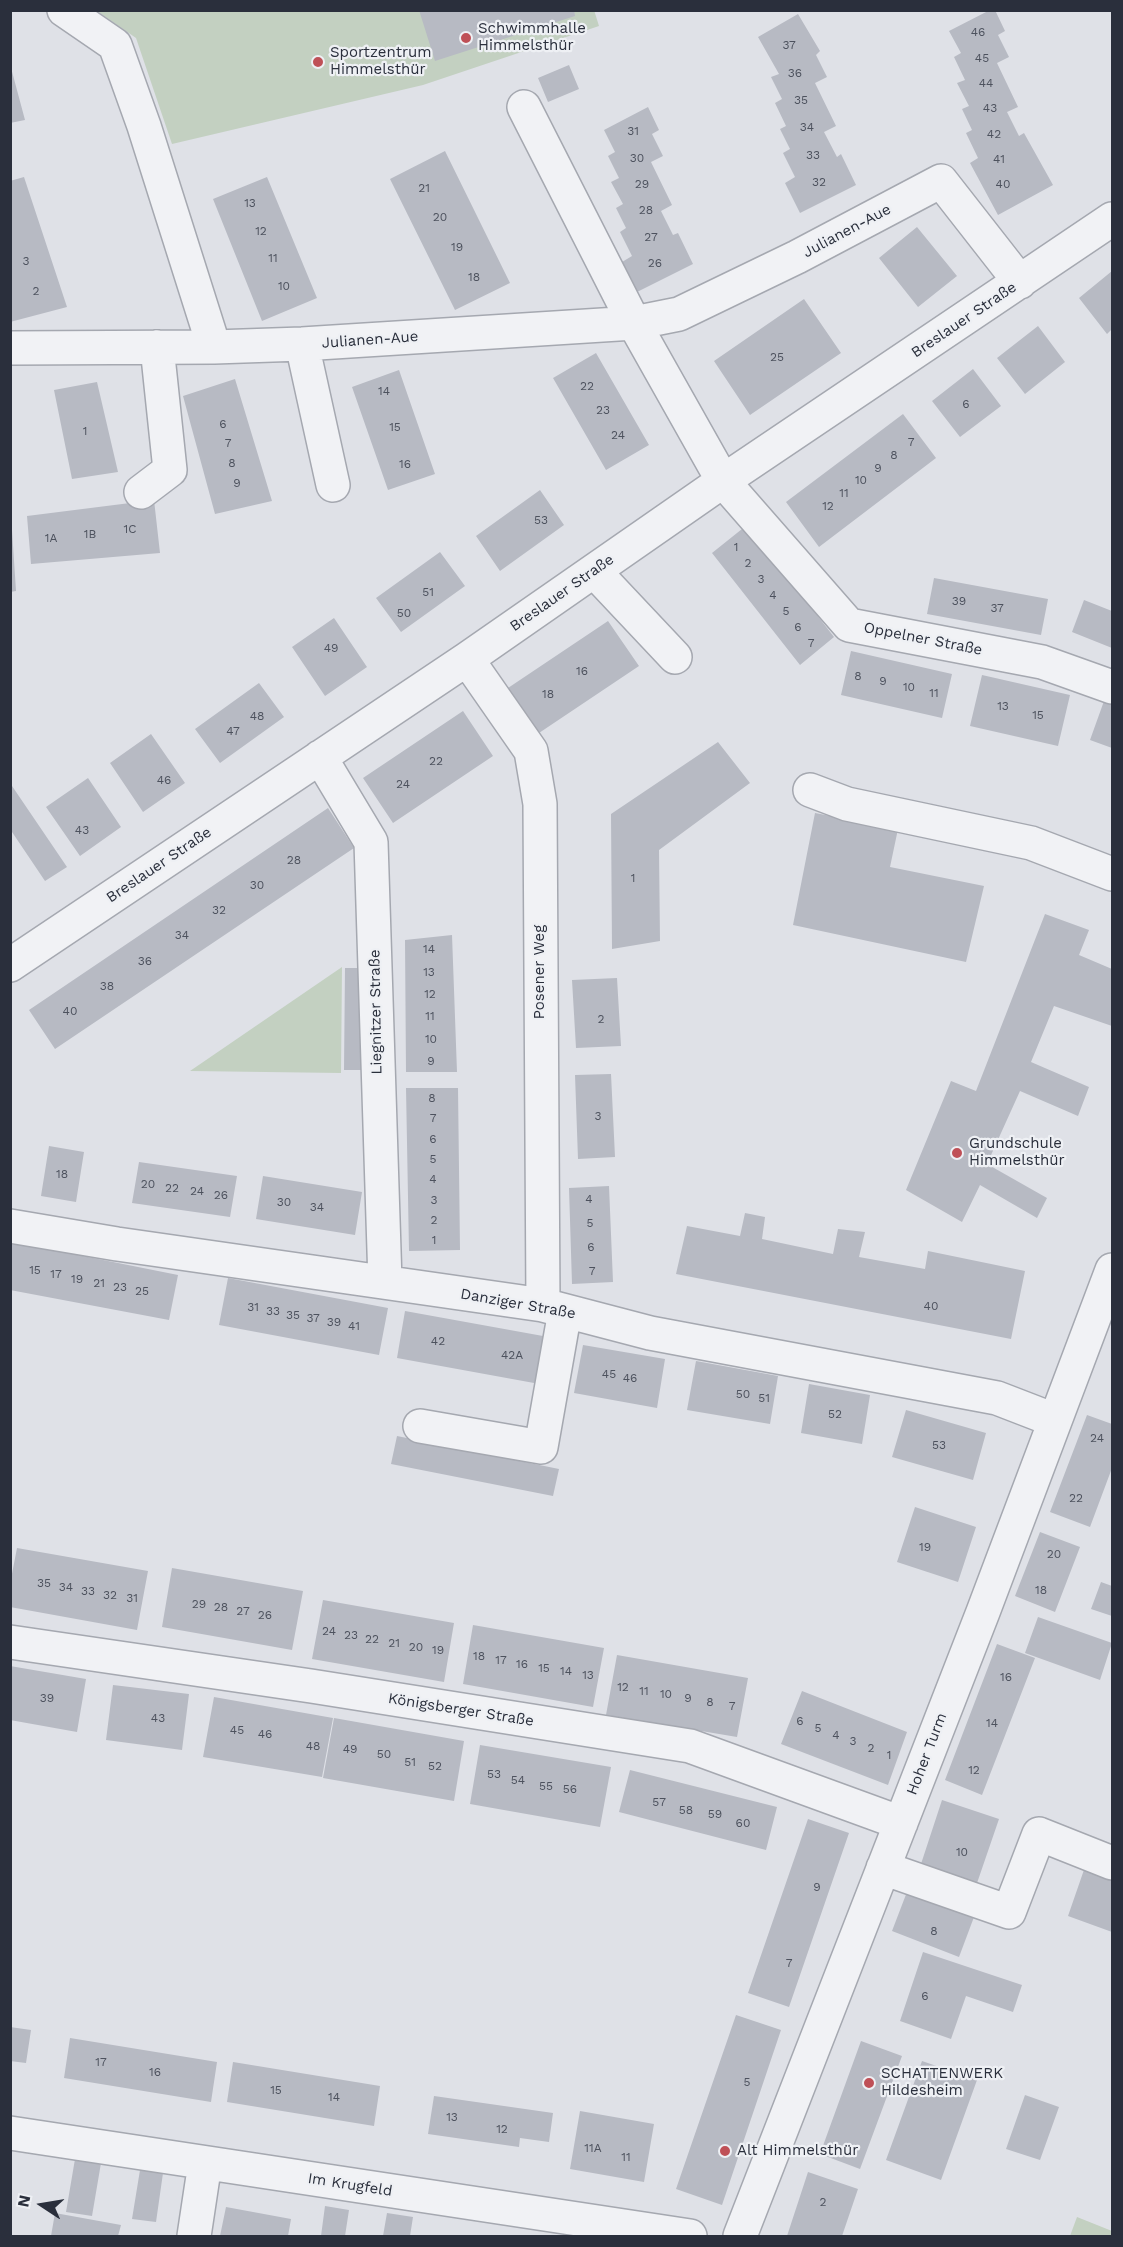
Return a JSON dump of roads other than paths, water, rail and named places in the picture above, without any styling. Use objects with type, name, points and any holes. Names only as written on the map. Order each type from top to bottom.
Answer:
[{"type":"street","points":[[64,10],[115,45],[144,126],[214,347]]},
{"type":"street","points":[[524,107],[634,323],[723,481]]},
{"type":"street","name":"Julianen-Aue","points":[[10,348],[302,344],[634,323],[679,314],[797,257],[941,181],[1020,282]]},
{"type":"street","name":"Breslauer Straße","points":[[10,965],[467,659],[723,481],[1113,219]]},
{"type":"street","points":[[302,344],[333,485]]},
{"type":"street","points":[[141,492],[170,470],[157,347]]},
{"type":"street","name":"Oppelner Straße","points":[[723,481],[849,625],[1042,662],[1113,687]]},
{"type":"street","points":[[594,571],[675,657]]},
{"type":"street","name":"Posener Weg","points":[[420,1426],[541,1447],[554,1308],[540,804],[531,751],[467,659]]},
{"type":"street","name":"Liegnitzer Straße","points":[[320,757],[371,842],[385,1282]]},
{"type":"street","points":[[810,790],[847,804],[1030,843],[1113,874]]},
{"type":"street","name":"Danziger Straße","points":[[10,1226],[117,1244],[554,1308],[651,1333],[997,1398],[1054,1420]]},
{"type":"street","name":"Hoher Turm","points":[[740,2236],[983,1612],[1054,1420],[1106,1310],[1113,1270]]},
{"type":"street","name":"Königsberger Straße","points":[[10,1642],[300,1684],[690,1746],[901,1823]]},
{"type":"street","points":[[883,1868],[1009,1912],[1039,1834],[1113,1863]]},
{"type":"street","name":"Im Krugfeld","points":[[10,2133],[690,2236]]},
{"type":"street","points":[[194,2236],[205,2163]]},
{"type":"place","name":"Schwimmhalle Himmelsthür","points":[[466,38]]},
{"type":"place","name":"Sportzentrum Himmelsthür","points":[[318,62]]},
{"type":"place","name":"Grundschule Himmelsthür","points":[[957,1153]]},
{"type":"place","name":"SCHATTENWERK Hildesheim","points":[[869,2083]]},
{"type":"place","name":"Alt Himmelsthür","points":[[725,2151]]}]
